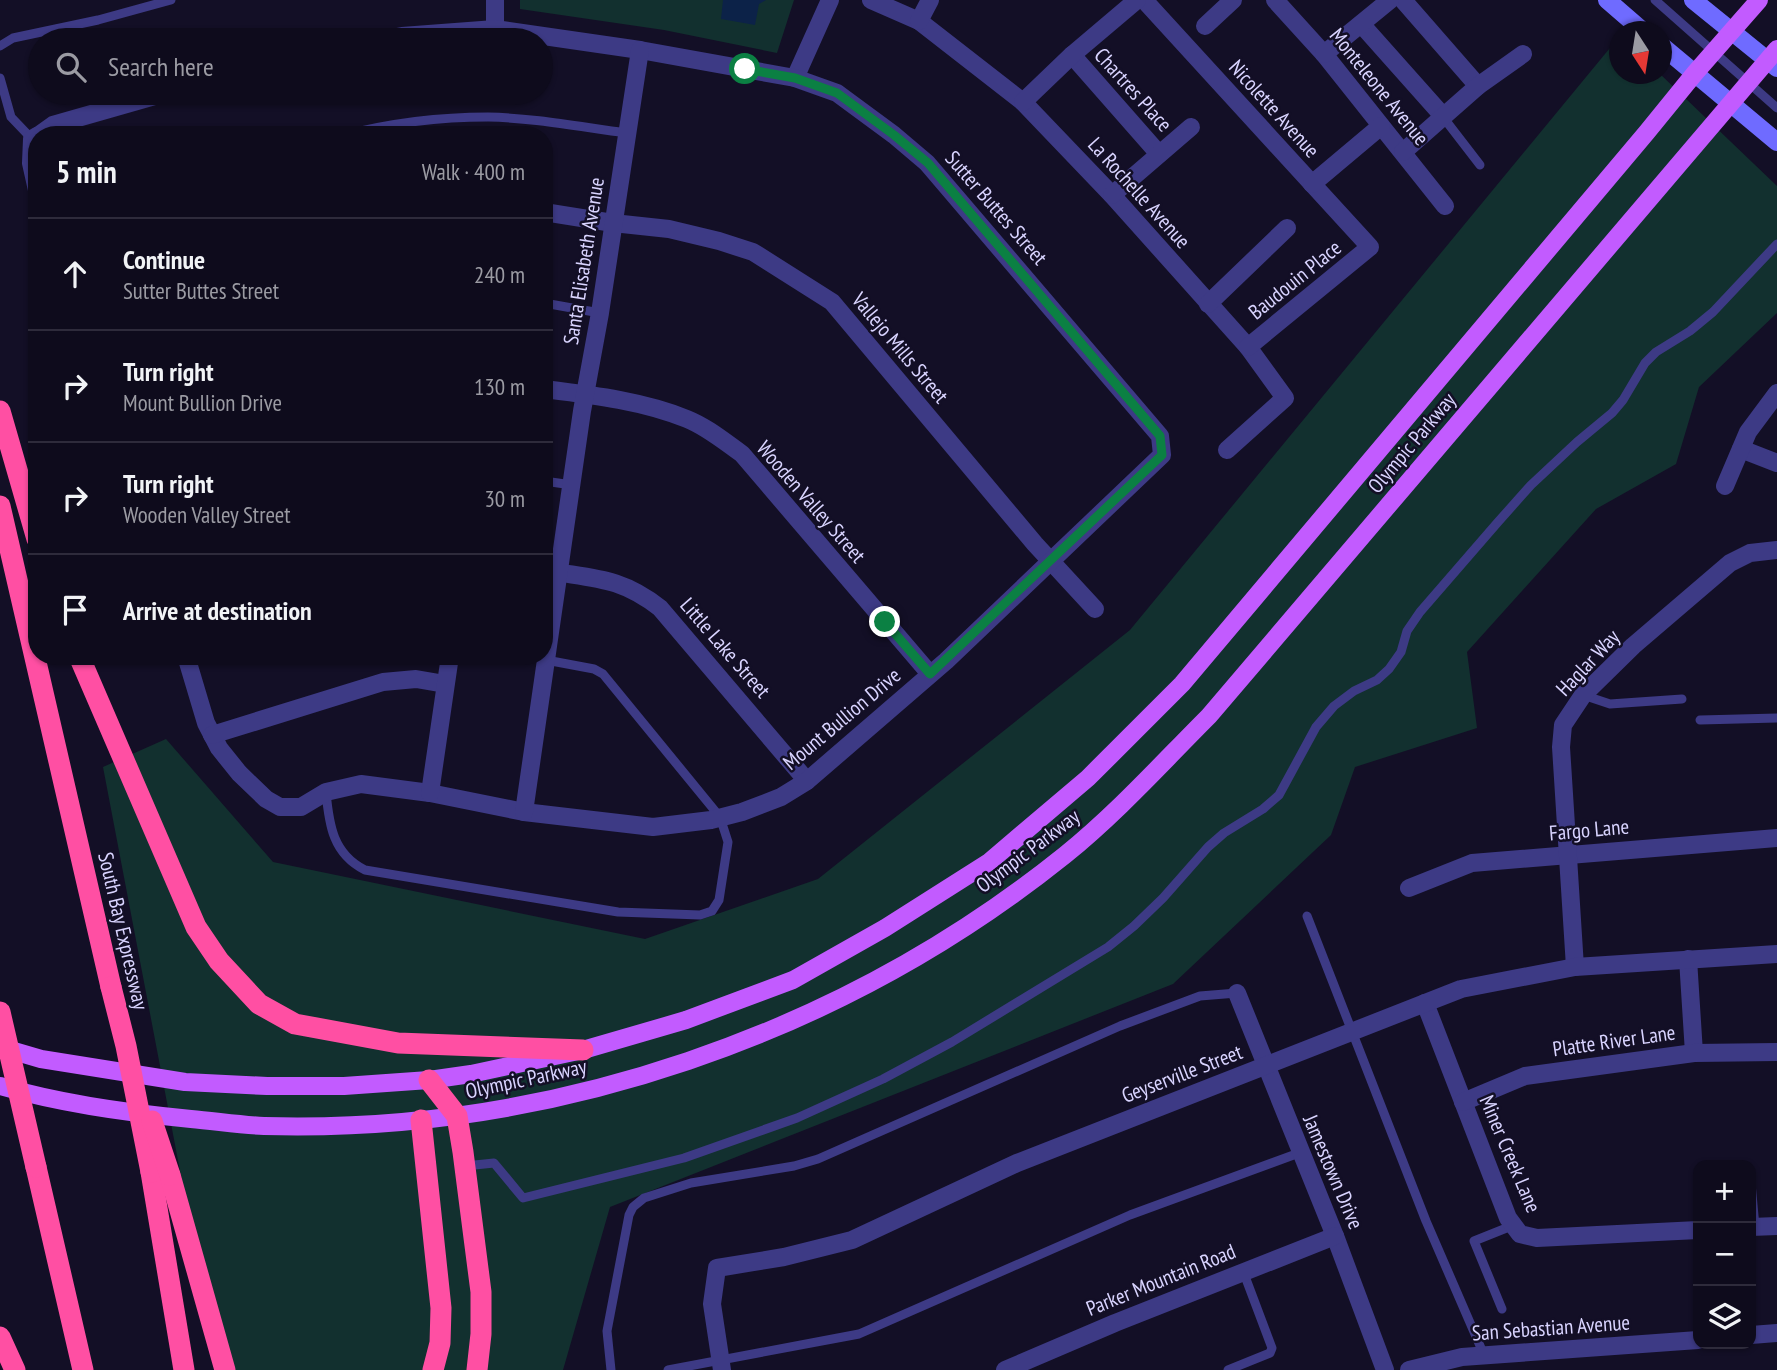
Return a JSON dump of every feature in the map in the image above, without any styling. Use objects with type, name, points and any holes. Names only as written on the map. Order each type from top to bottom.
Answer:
[{"type":"highway","points":[[0,411],[28,508]]},
{"type":"highway","name":"South Bay Expressway","points":[[0,506],[28,627]]},
{"type":"highway","name":"South Bay Expressway","points":[[37,665],[111,987],[160,1174],[184,1370]]},
{"type":"highway","points":[[83,665],[196,927],[219,961],[259,1004],[295,1024],[398,1043],[583,1050]]},
{"type":"highway","points":[[0,1012],[83,1370]]},
{"type":"highway","points":[[0,1049],[27,1125]]},
{"type":"highway","points":[[429,1080],[457,1116],[466,1167],[481,1292],[481,1334],[477,1370]]},
{"type":"highway","points":[[421,1120],[440,1308],[440,1343],[433,1370]]},
{"type":"highway","points":[[160,1174],[225,1370]]},
{"type":"highway","points":[[0,1337],[15,1370]]},
{"type":"main road","points":[[1607,0],[1631,21]]},
{"type":"main road","points":[[1693,0],[1731,32],[1774,59]]},
{"type":"main road","name":"Olympic Parkway","points":[[0,1049],[41,1059],[185,1082],[344,1086],[429,1080],[471,1074],[583,1050],[687,1020],[793,980],[885,928],[989,862],[1088,778],[1182,684],[1759,0]]},
{"type":"main road","points":[[1672,55],[1777,142]]},
{"type":"main road","name":"Olympic Parkway","points":[[0,1086],[107,1110],[263,1126],[421,1120],[457,1116],[559,1097],[643,1076],[724,1049],[800,1017],[905,964],[1016,891],[1065,855],[1116,809],[1209,716],[1748,82],[1774,59]]},
{"type":"street","points":[[495,0],[495,28]]},
{"type":"street","points":[[795,78],[830,0]]},
{"type":"street","name":"La Rochelle Avenue","points":[[871,0],[919,21],[1023,102],[1112,195],[1248,347],[1285,398],[1227,450]]},
{"type":"street","points":[[919,21],[930,0]]},
{"type":"street","points":[[1023,102],[1072,55],[1137,0]]},
{"type":"street","name":"Nicolette Avenue","points":[[1144,0],[1370,247]]},
{"type":"street","points":[[1205,26],[1233,0]]},
{"type":"street","name":"Monteleone Avenue","points":[[1275,0],[1324,54],[1446,206]]},
{"type":"street","points":[[1324,54],[1390,0]]},
{"type":"street","points":[[1403,0],[1478,86]]},
{"type":"street","points":[[1362,25],[1443,116]]},
{"type":"street","name":"Sutter Buttes Street","points":[[553,37],[795,78],[837,93],[928,163],[1160,436]]},
{"type":"street","name":"Santa Elisabeth Avenue","points":[[553,563],[572,485],[640,50]]},
{"type":"street","points":[[1403,152],[1478,86],[1523,54]]},
{"type":"street","name":"Chartres Place","points":[[1072,55],[1159,154]]},
{"type":"street","points":[[52,126],[123,105]]},
{"type":"street","points":[[1312,184],[1381,126]]},
{"type":"street","points":[[1112,195],[1191,127]]},
{"type":"street","name":"Vallejo Mills Street","points":[[553,213],[683,232],[753,252],[832,302],[1035,544],[1095,609]]},
{"type":"street","points":[[1208,304],[1287,228]]},
{"type":"street","name":"Baudouin Place","points":[[1248,347],[1370,247]]},
{"type":"street","name":"Wooden Valley Street","points":[[553,390],[654,408],[689,420],[718,436],[742,454],[930,674]]},
{"type":"street","points":[[1725,486],[1748,432],[1777,393]]},
{"type":"street","name":"Mount Bullion Drive","points":[[189,665],[206,723],[219,748],[239,773],[266,799],[280,807],[301,807],[326,792],[361,784],[430,793],[524,812],[653,828],[742,812],[781,797],[807,780],[930,674],[1162,455],[1160,436]]},
{"type":"street","points":[[1741,449],[1777,463]]},
{"type":"street","name":"Haglar Way","points":[[1575,967],[1561,747],[1563,725],[1583,695],[1633,646],[1730,563],[1750,554],[1777,550]]},
{"type":"street","name":"Little Lake Street","points":[[553,571],[619,583],[660,608],[807,780]]},
{"type":"street","points":[[430,793],[448,665]]},
{"type":"street","name":"Santa Elisabeth Avenue","points":[[524,812],[545,665]]},
{"type":"street","points":[[212,735],[383,682],[416,679],[445,684]]},
{"type":"street","name":"Fargo Lane","points":[[1409,888],[1472,863],[1777,838]]},
{"type":"street","name":"Geyserville Street","points":[[722,1365],[712,1304],[718,1268],[784,1257],[852,1240],[1017,1163],[1461,989],[1575,967],[1777,954]]},
{"type":"street","points":[[1688,959],[1694,1053]]},
{"type":"street","name":"Jamestown Drive","points":[[1237,993],[1299,1153],[1335,1236],[1385,1370]]},
{"type":"street","name":"Miner Creek Lane","points":[[1425,1003],[1508,1218],[1520,1234],[1537,1238],[1693,1230]]},
{"type":"street","name":"Platte River Lane","points":[[1463,1102],[1525,1076],[1694,1053],[1777,1052]]},
{"type":"street","points":[[1756,1227],[1777,1226]]},
{"type":"street","name":"Parker Mountain Road","points":[[1005,1370],[1243,1271],[1335,1236]]},
{"type":"street","points":[[1756,1335],[1777,1333]]},
{"type":"street","name":"San Sebastian Avenue","points":[[1409,1370],[1462,1357],[1693,1340]]},
{"type":"lane","points":[[60,28],[171,0]]},
{"type":"lane","points":[[1655,0],[1777,108]]},
{"type":"lane","points":[[0,46],[13,38],[28,35]]},
{"type":"lane","points":[[0,78],[11,117],[28,131]]},
{"type":"lane","points":[[1443,116],[1480,165]]},
{"type":"lane","points":[[392,126],[419,121],[488,117],[627,133]]},
{"type":"lane","points":[[466,1167],[494,1163],[523,1198],[672,1161],[733,1142],[797,1118],[883,1079],[952,1042],[1108,947],[1164,898],[1208,847],[1224,833],[1263,809],[1279,794],[1316,727],[1334,706],[1389,669],[1401,652],[1408,631],[1420,612],[1531,485],[1612,413],[1650,357],[1713,312],[1777,244]]},
{"type":"lane","points":[[553,305],[600,313]]},
{"type":"lane","points":[[553,482],[572,485]]},
{"type":"lane","points":[[326,792],[328,820],[338,847],[351,862],[365,870],[635,914],[700,915],[712,911],[719,900],[728,842],[720,817],[603,674],[594,669],[553,661]]},
{"type":"lane","points":[[1583,695],[1610,704],[1682,699]]},
{"type":"lane","points":[[1700,720],[1777,718]]},
{"type":"lane","points":[[1307,916],[1426,1221],[1484,1355]]},
{"type":"lane","points":[[611,1370],[607,1331],[610,1311],[629,1215],[633,1207],[644,1198],[704,1180],[794,1166],[818,1159],[1120,1026],[1200,996],[1237,993]]},
{"type":"lane","points":[[668,1370],[722,1365],[874,1329],[1130,1215],[1299,1153]]},
{"type":"lane","points":[[1502,1309],[1474,1241],[1514,1225]]},
{"type":"lane","points":[[1228,1370],[1270,1353],[1272,1348],[1243,1271]]},
{"type":"green space","points":[[520,0],[794,0],[777,53],[664,30],[520,9]]},
{"type":"green space","points":[[1609,49],[1609,84],[1670,84],[1777,186],[1777,313],[1699,387],[1676,464],[1596,509],[1467,652],[1477,728],[1355,767],[1331,835],[1173,984],[610,1207],[563,1370],[218,1370],[103,767],[166,739],[273,862],[645,939],[818,879],[1130,630]]},
{"type":"water","points":[[723,0],[766,0],[759,4],[755,25],[721,19]]},
{"type":"route","points":[[745,69],[795,78],[837,93],[928,163],[1160,436],[1162,455],[946,662],[930,674],[885,622]]}]
